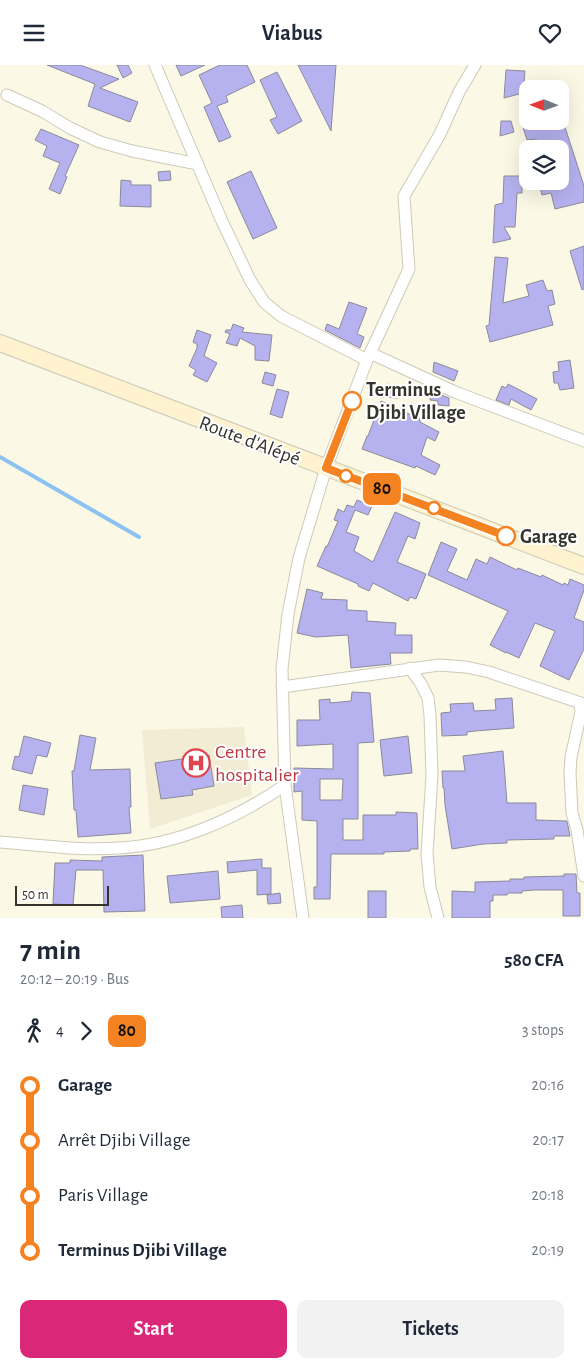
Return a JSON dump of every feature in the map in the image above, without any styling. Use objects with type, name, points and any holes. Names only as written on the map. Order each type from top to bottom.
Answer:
[{"type":"main road","name":"Route d'Alépé","points":[[0,343],[584,566]]},
{"type":"street","points":[[155,65],[221,219],[256,291],[264,302],[281,316],[369,356],[455,392],[584,441]]},
{"type":"street","points":[[303,918],[285,785],[282,687],[288,614],[295,577],[326,468],[369,356],[409,269],[404,196],[440,134],[459,91],[475,65]]},
{"type":"street","points":[[8,95],[100,142],[198,165]]},
{"type":"street","points":[[282,687],[439,665],[466,667],[489,672],[582,704],[571,757],[570,773],[572,813],[577,830],[584,876]]},
{"type":"street","points":[[410,668],[428,698],[430,715],[432,775],[427,854],[430,887],[437,908],[438,918]]},
{"type":"street","points":[[0,842],[117,849],[166,842],[232,816],[259,803],[285,785]]},
{"type":"shaded area","name":"Centre hospitalier","points":[[244,727],[252,795],[150,829],[142,730]]},
{"type":"building","points":[[47,65],[80,65],[119,79],[100,88],[138,102],[130,122],[88,106],[95,84]]},
{"type":"building","points":[[117,65],[128,65],[132,73],[123,78]]},
{"type":"building","points":[[176,65],[205,65],[181,76]]},
{"type":"building","points":[[220,65],[247,65],[255,82],[226,96],[228,102],[217,106],[231,137],[219,142],[204,107],[212,103],[199,75]]},
{"type":"building","points":[[298,65],[336,65],[331,131]]},
{"type":"building","points":[[506,70],[525,71],[524,80],[519,80],[519,94],[504,98]]},
{"type":"building","points":[[277,72],[302,121],[278,134],[270,120],[277,117],[260,80]]},
{"type":"building","points":[[501,121],[511,121],[514,132],[500,136]]},
{"type":"building","points":[[41,129],[79,145],[65,176],[67,177],[60,194],[49,189],[60,163],[43,156],[47,146],[35,140]]},
{"type":"building","points":[[524,130],[566,130],[584,186],[584,202],[555,209],[551,193],[542,195],[541,190],[569,190],[569,140],[527,140]]},
{"type":"building","points":[[170,171],[171,180],[159,181],[158,172]]},
{"type":"building","points":[[251,171],[277,228],[253,239],[227,182]]},
{"type":"building","points":[[504,176],[519,176],[519,190],[522,190],[522,193],[517,193],[515,227],[504,227],[511,239],[493,243],[495,205],[503,203]]},
{"type":"building","points":[[121,180],[131,181],[131,185],[151,185],[151,207],[120,206]]},
{"type":"building","points":[[584,246],[584,289],[582,290],[570,251]]},
{"type":"building","points":[[495,257],[508,258],[503,303],[529,296],[526,285],[543,280],[547,291],[552,290],[555,304],[548,306],[553,325],[490,342],[486,326],[489,325]]},
{"type":"building","points":[[349,302],[367,308],[357,334],[364,337],[360,348],[325,330],[327,324],[339,329]]},
{"type":"building","points":[[233,324],[244,328],[242,332],[272,335],[269,361],[255,360],[255,346],[240,338],[237,346],[226,343],[230,334],[225,332],[226,330],[231,330]]},
{"type":"building","points":[[197,330],[211,335],[204,356],[217,363],[207,382],[193,375],[196,370],[189,366],[197,348],[197,344],[193,342]]},
{"type":"building","points":[[570,360],[574,388],[560,390],[558,383],[554,383],[553,372],[559,371],[558,362]]},
{"type":"building","points":[[434,362],[458,371],[454,381],[433,372]]},
{"type":"building","points":[[265,372],[276,375],[273,386],[262,383]]},
{"type":"building","points":[[387,384],[401,389],[398,398],[382,397]]},
{"type":"building","points":[[508,384],[537,399],[531,410],[511,399],[509,405],[496,400],[502,386],[506,388]]},
{"type":"building","points":[[277,389],[289,392],[282,418],[270,414]]},
{"type":"building","points":[[431,391],[449,398],[449,406],[438,405],[438,401],[430,400]]},
{"type":"building","points":[[381,401],[420,419],[420,422],[439,432],[435,441],[427,437],[421,455],[440,465],[435,475],[416,466],[415,468],[362,449]]},
{"type":"building","points":[[357,500],[372,506],[368,515],[355,510],[346,532],[359,537],[354,551],[373,562],[395,512],[420,523],[415,539],[408,536],[397,562],[426,574],[416,599],[410,597],[408,601],[373,583],[369,591],[358,586],[358,584],[317,566],[338,521],[334,520],[338,509],[344,512],[347,505],[354,507]]},
{"type":"building","points":[[441,542],[457,549],[447,571],[467,580],[476,559],[487,564],[490,557],[517,570],[518,568],[541,577],[542,575],[563,585],[564,583],[568,585],[570,579],[584,585],[574,618],[584,622],[584,649],[569,680],[540,666],[555,631],[535,623],[519,658],[490,645],[508,611],[428,575]]},
{"type":"building","points":[[307,589],[323,593],[321,599],[347,600],[347,610],[367,611],[367,621],[396,623],[395,635],[412,635],[412,653],[390,653],[391,664],[351,668],[348,635],[316,637],[297,633]]},
{"type":"building","points":[[352,692],[370,693],[374,742],[358,743],[358,819],[343,819],[343,840],[363,840],[363,815],[396,815],[396,812],[417,813],[418,849],[384,852],[384,854],[331,854],[330,899],[314,899],[314,887],[317,887],[317,821],[302,820],[302,791],[294,792],[294,768],[333,769],[333,744],[297,746],[297,720],[320,720],[319,700],[330,699],[330,703],[351,701]],"holes":[[[320,779],[343,779],[342,800],[320,800]]]},
{"type":"building","points":[[512,698],[514,728],[467,732],[467,735],[442,736],[441,713],[451,712],[450,704],[473,703],[474,711],[496,710],[495,699]]},
{"type":"building","points":[[80,735],[96,738],[90,770],[130,769],[131,807],[129,807],[131,833],[78,837],[76,810],[74,810],[72,771],[74,771]]},
{"type":"building","points":[[24,736],[51,743],[47,757],[37,755],[32,774],[12,769],[15,756],[19,757]]},
{"type":"building","points":[[408,736],[412,773],[384,776],[380,740]]},
{"type":"building","points":[[503,751],[507,803],[536,803],[536,820],[567,821],[570,836],[554,836],[554,839],[507,840],[507,843],[483,844],[452,849],[442,771],[465,771],[463,756]]},
{"type":"building","points":[[209,755],[214,786],[192,790],[193,795],[161,799],[155,763]]},
{"type":"building","points":[[23,785],[48,789],[44,815],[19,810]]},
{"type":"building","points":[[143,855],[145,911],[104,912],[103,870],[76,870],[73,905],[53,904],[55,863],[70,863],[70,860],[102,861],[102,857]]},
{"type":"building","points":[[262,859],[262,868],[271,868],[271,894],[257,895],[257,870],[228,873],[227,862]]},
{"type":"building","points":[[218,871],[220,899],[170,903],[167,876]]},
{"type":"building","points":[[564,874],[576,874],[577,893],[580,893],[580,916],[563,916],[563,890],[534,890],[522,891],[522,893],[508,893],[507,895],[493,895],[493,901],[490,901],[490,918],[452,918],[452,891],[475,892],[475,882],[510,881],[510,879],[524,879],[524,877],[564,876]]},
{"type":"building","points":[[368,891],[386,891],[386,918],[368,918]]},
{"type":"building","points":[[280,893],[281,903],[268,904],[267,895]]},
{"type":"building","points":[[242,905],[243,918],[222,918],[221,907]]},
{"type":"waterway","points":[[0,457],[139,537]]},
{"type":"bus line","name":"80","points":[[352,401],[326,468],[506,536]]},
{"type":"place","name":"Terminus Djibi Village","points":[[352,401]]},
{"type":"place","name":"Garage","points":[[506,536]]},
{"type":"place","name":"Centre hospitalier","points":[[196,763]]}]
